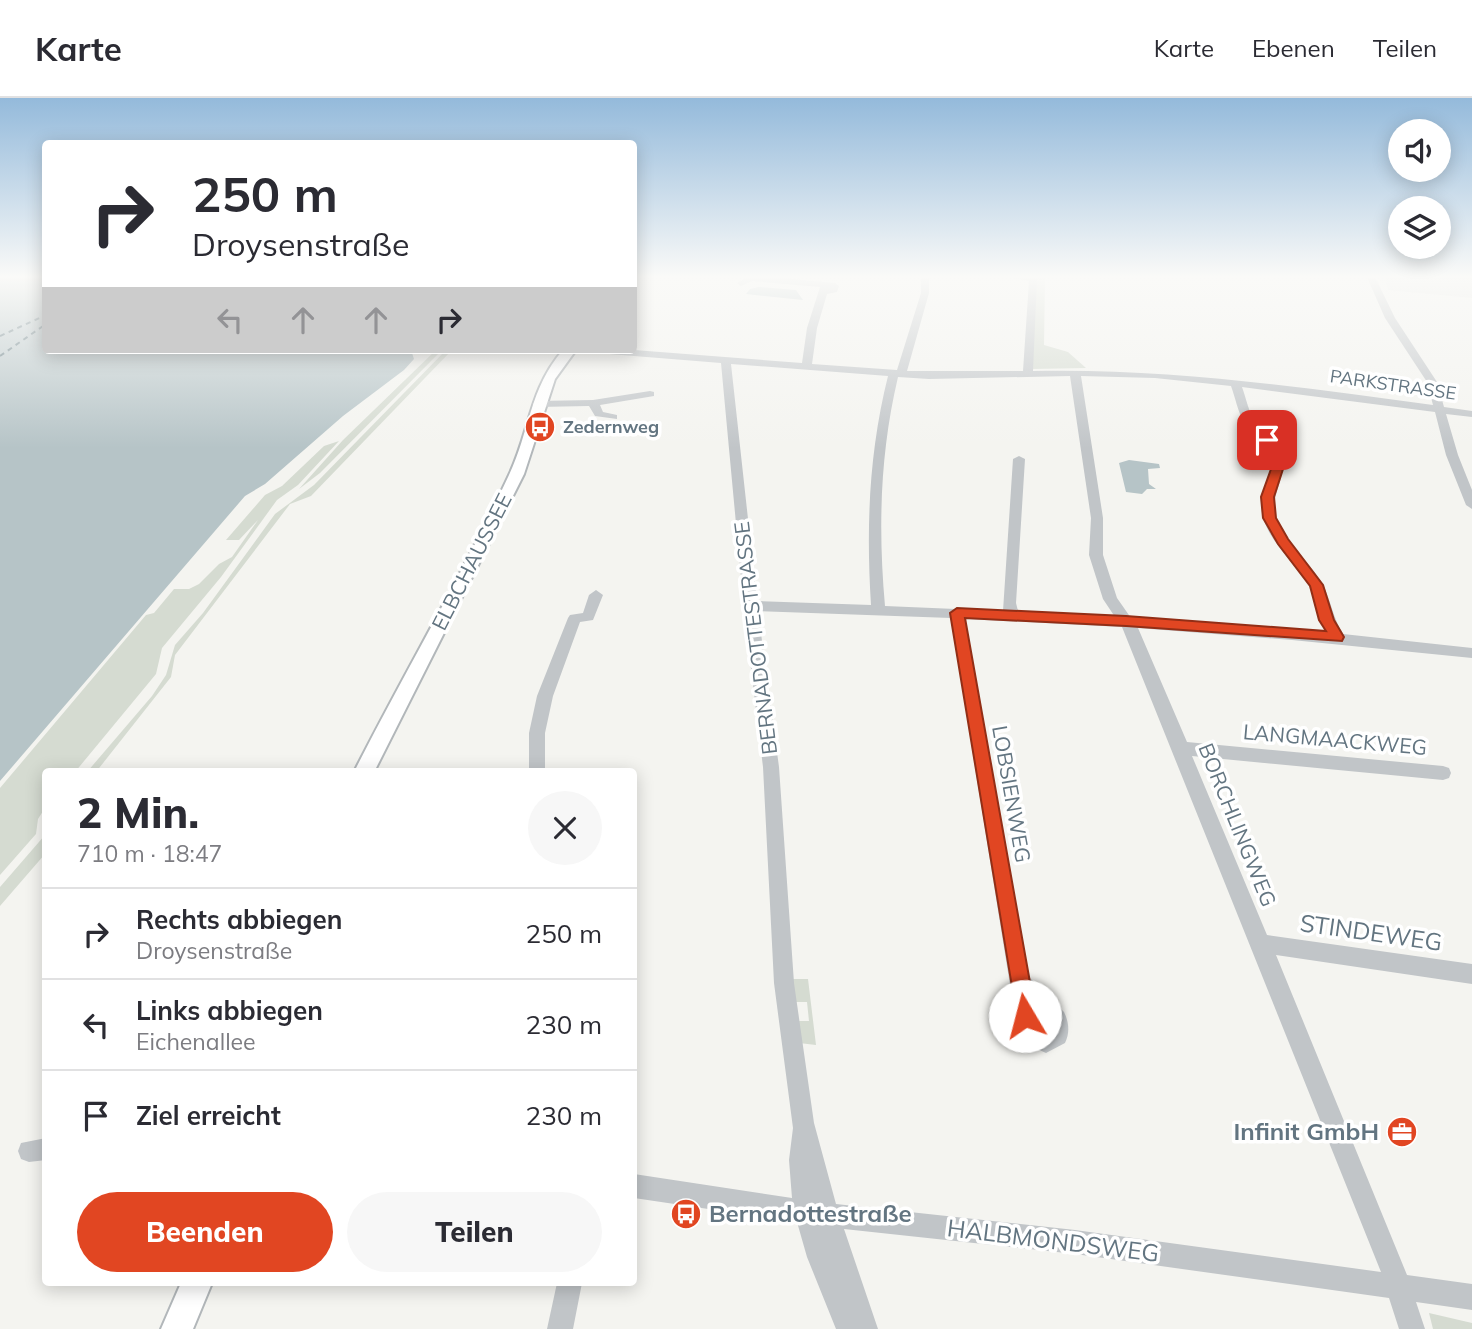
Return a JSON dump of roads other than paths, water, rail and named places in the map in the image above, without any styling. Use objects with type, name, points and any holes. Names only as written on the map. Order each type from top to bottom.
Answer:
[{"type":"main road","name":"ELBCHAUSSEE","points":[[366,768],[517,474],[527,451],[537,404],[549,375],[567,354]]},
{"type":"main road","points":[[169,1329],[181,1286]]},
{"type":"main road","points":[[177,1329],[196,1286]]},
{"type":"street","points":[[806,367],[811,332]]},
{"type":"street","points":[[878,610],[875,570],[875,468],[884,410],[911,332]]},
{"type":"street","points":[[1028,375],[1030,332]]},
{"type":"street","points":[[1400,332],[1428,374],[1453,457],[1472,505]]},
{"type":"street","name":"PARKSTRASSE","points":[[637,354],[963,377],[1135,373],[1235,383],[1472,414]]},
{"type":"street","name":"BERNADOTTESTRASSE","points":[[726,362],[771,767],[784,984],[815,1213],[828,1280],[849,1329]]},
{"type":"street","name":"BORCHLINGWEG","points":[[1075,373],[1097,517],[1096,555],[1110,599],[1134,633],[1399,1286],[1412,1329]]},
{"type":"street","points":[[1235,383],[1249,422],[1267,440],[1276,461],[1276,478],[1267,497],[1269,518],[1282,541],[1316,585],[1327,620],[1337,637]]},
{"type":"street","points":[[537,404],[593,403],[650,394]]},
{"type":"street","points":[[593,403],[599,414],[613,417]]},
{"type":"street","points":[[1012,614],[1009,603],[1019,459]]},
{"type":"street","points":[[537,768],[537,733],[545,696],[575,618],[588,617],[596,596]]},
{"type":"street","points":[[751,606],[1012,614],[1126,621],[1337,637],[1472,653]]},
{"type":"street","name":"LOBSIENWEG","points":[[957,613],[1021,984]]},
{"type":"street","name":"LANGMAACKWEG","points":[[1181,748],[1443,773]]},
{"type":"street","name":"STINDEWEG","points":[[1262,944],[1472,974]]},
{"type":"street","name":"HALBMONDSWEG","points":[[637,1186],[815,1213],[1075,1242],[1472,1297]]},
{"type":"street","name":"BERNADOTTESTRASSE","points":[[815,1213],[865,1329]]},
{"type":"street","points":[[560,1329],[568,1286]]},
{"type":"place","name":"Zedernweg","points":[[540,427]]},
{"type":"place","name":"Infinit GmbH","points":[[1402,1132]]},
{"type":"place","name":"Bernadottestraße","points":[[686,1214]]}]
